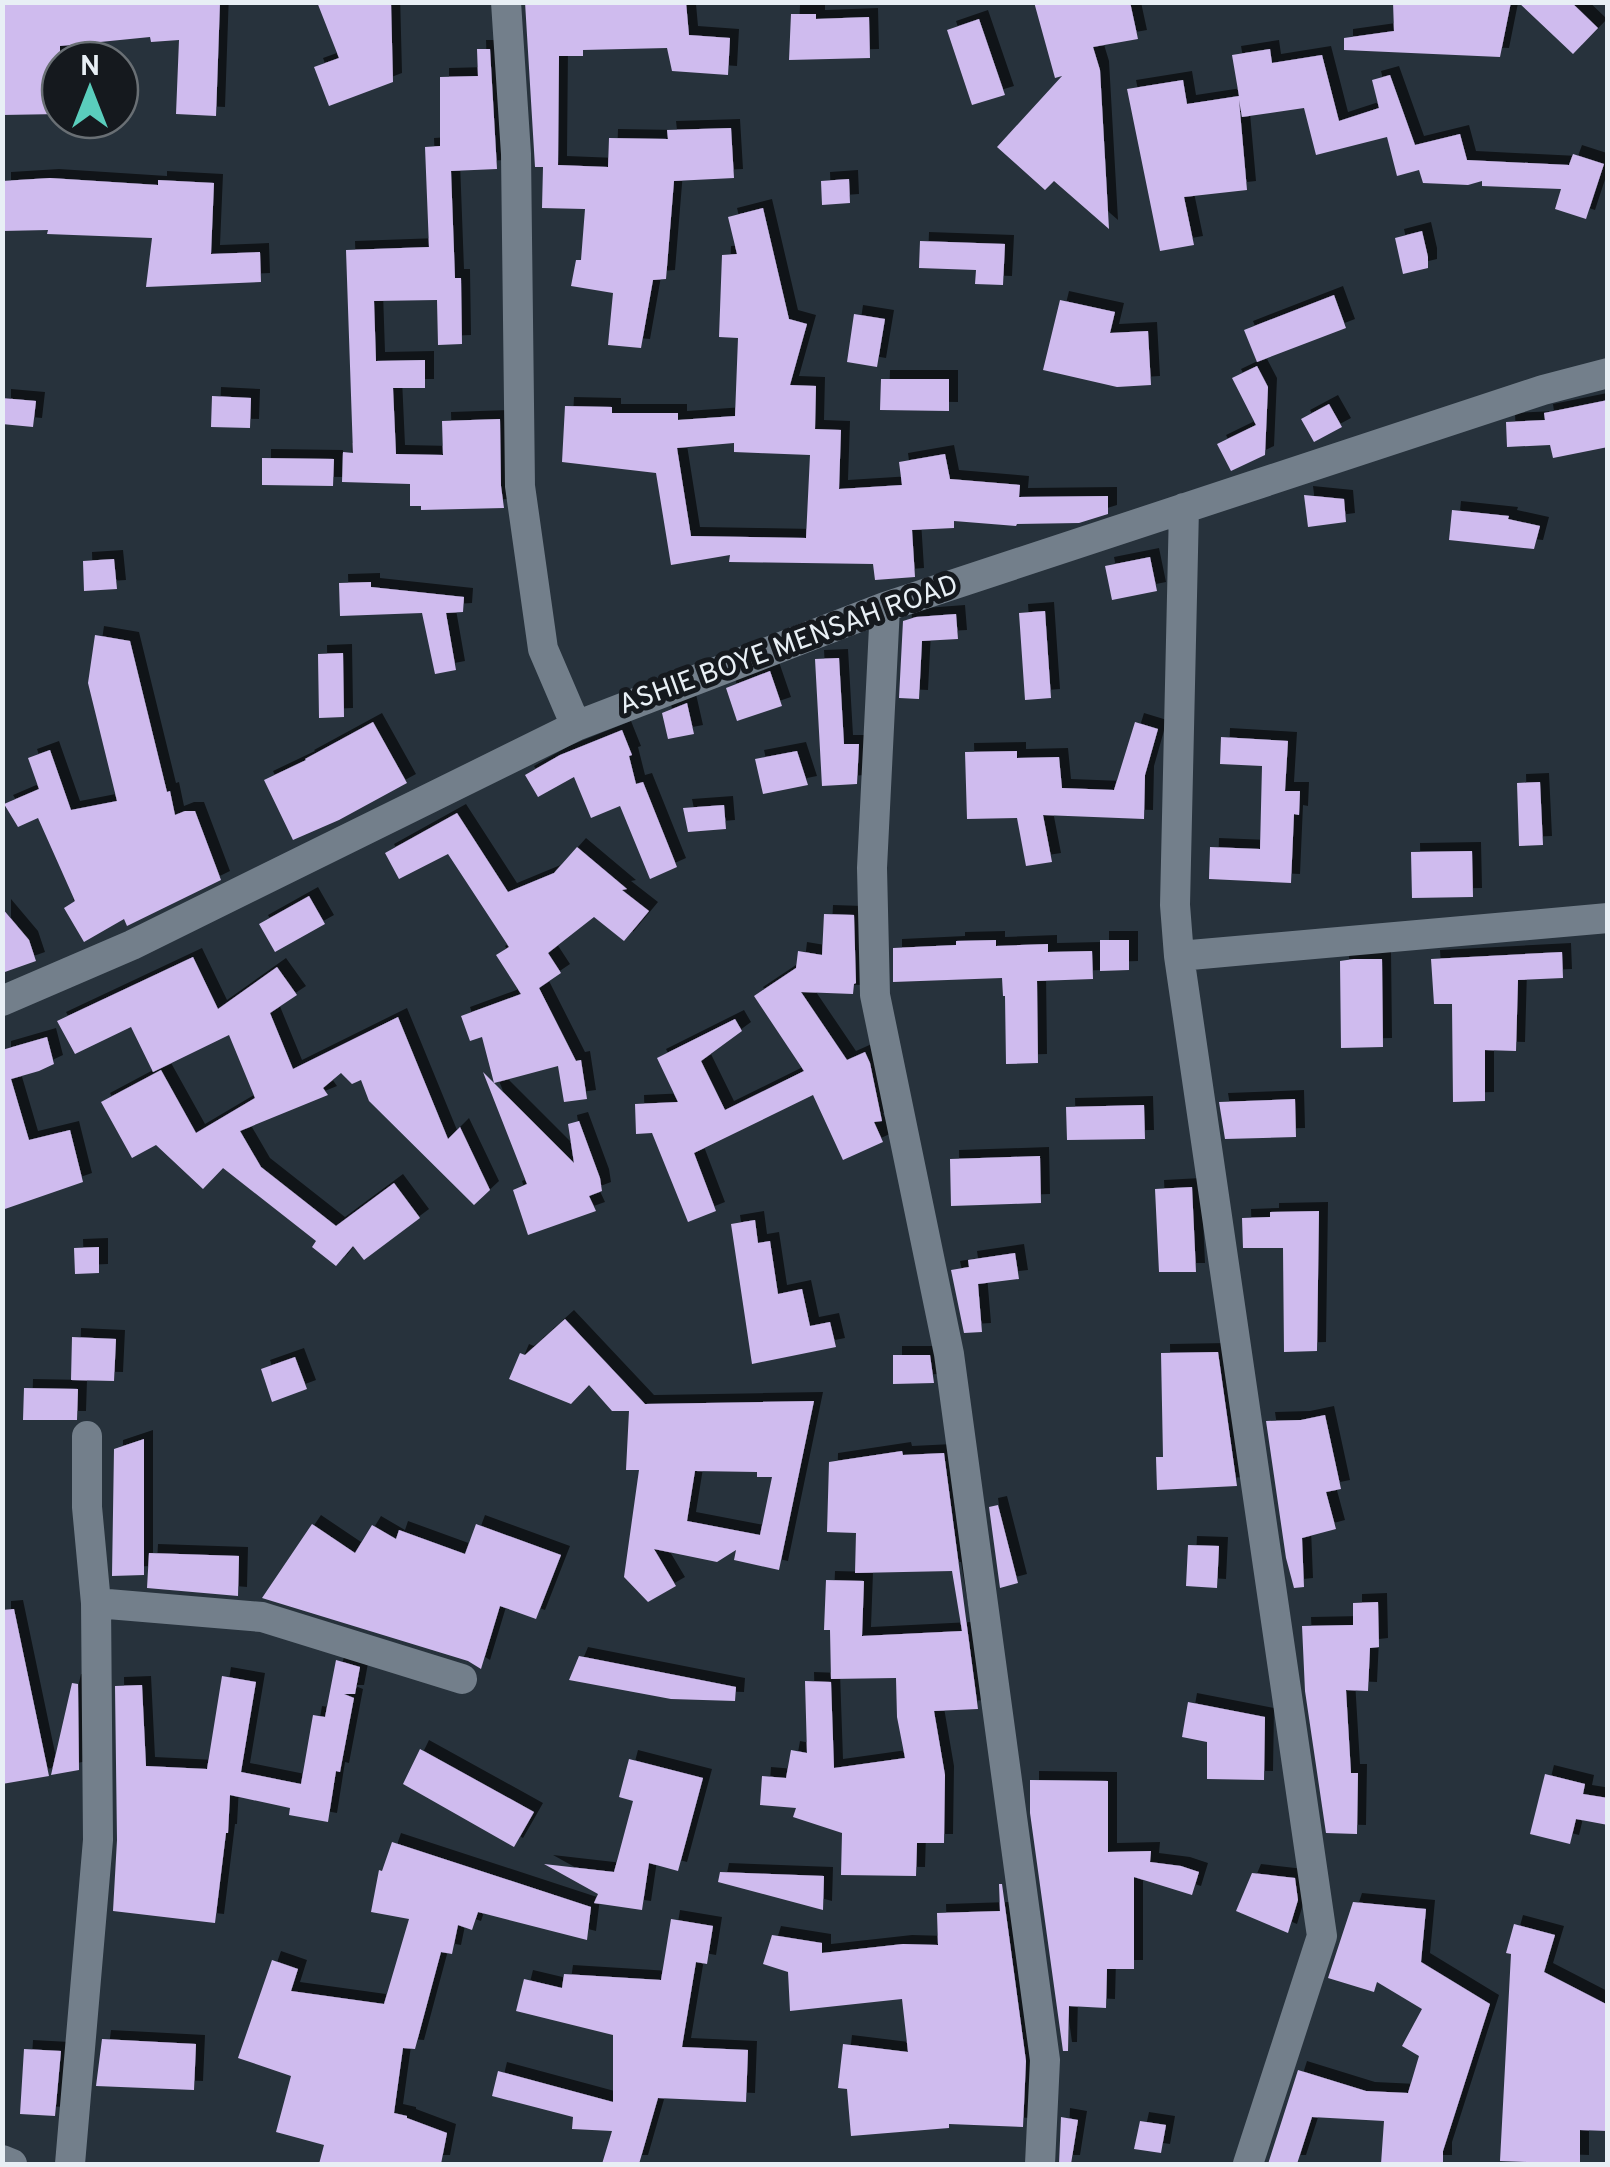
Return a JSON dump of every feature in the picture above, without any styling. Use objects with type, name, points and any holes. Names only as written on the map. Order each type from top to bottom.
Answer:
[{"type":"street","points":[[506,2],[516,154],[520,486],[543,650],[576,726]]},
{"type":"street","name":"ASHIE BOYE MENSAH ROAD","points":[[2,1002],[132,946],[576,726],[885,607],[1543,390],[1608,373]]},
{"type":"street","points":[[1184,508],[1175,904],[1179,956],[1322,1936],[1248,2164]]},
{"type":"street","points":[[885,607],[872,868],[874,995],[948,1354],[1046,2060],[1040,2164]]},
{"type":"street","points":[[1179,956],[1608,918]]},
{"type":"street","points":[[70,2164],[98,1840],[96,1603],[87,1507],[87,1436]]},
{"type":"street","points":[[96,1603],[262,1617],[462,1679]]},
{"type":"street","points":[[2,2160],[12,2164]]},
{"type":"building","points":[[220,2],[216,116],[176,114],[179,40],[151,42],[150,37],[40,40],[40,114],[2,115],[2,5]]},
{"type":"building","points":[[317,2],[391,2],[393,82],[329,106],[314,67],[339,58]]},
{"type":"building","points":[[525,2],[686,2],[689,35],[730,38],[728,75],[672,71],[667,48],[583,50],[583,56],[559,56],[558,165],[608,167],[609,138],[668,139],[667,130],[731,128],[734,178],[674,181],[666,279],[653,280],[641,348],[608,345],[613,293],[571,286],[576,260],[581,260],[585,209],[542,208],[543,167],[535,167]]},
{"type":"building","points":[[1034,2],[1130,2],[1138,39],[1093,47],[1100,70],[1109,229],[1054,181],[1045,190],[997,147],[1062,76],[1055,78]]},
{"type":"building","points":[[1393,2],[1511,2],[1500,57],[1344,50],[1344,38],[1394,31]]},
{"type":"building","points":[[1518,2],[1571,2],[1598,28],[1573,54]]},
{"type":"building","points":[[791,14],[816,14],[816,19],[869,17],[870,58],[789,60]]},
{"type":"building","points":[[979,19],[1005,95],[972,105],[947,30]]},
{"type":"building","points":[[477,49],[490,49],[497,169],[451,171],[455,278],[461,278],[462,344],[438,345],[437,300],[374,301],[376,361],[425,360],[425,388],[393,388],[396,454],[443,455],[442,421],[500,419],[504,508],[421,510],[421,506],[410,506],[410,484],[342,482],[343,452],[353,453],[346,250],[429,247],[425,147],[440,146],[440,77],[478,76]]},
{"type":"building","points":[[1270,49],[1272,63],[1322,55],[1339,121],[1379,108],[1372,80],[1390,75],[1415,145],[1460,134],[1467,160],[1569,165],[1573,154],[1604,164],[1586,219],[1555,209],[1561,189],[1482,186],[1482,181],[1468,185],[1423,183],[1419,170],[1397,176],[1387,137],[1316,155],[1304,108],[1242,117],[1239,100],[1247,190],[1184,197],[1194,245],[1160,251],[1127,89],[1183,80],[1187,104],[1239,96],[1232,55]]},
{"type":"building","points":[[50,178],[158,185],[158,180],[214,183],[211,254],[260,252],[261,282],[146,287],[152,238],[47,234],[48,230],[2,231],[2,181]]},
{"type":"building","points":[[849,179],[850,203],[822,205],[821,181]]},
{"type":"building","points":[[763,208],[789,319],[807,324],[790,385],[816,386],[815,429],[841,430],[839,489],[902,485],[899,462],[945,454],[950,479],[1020,485],[1019,497],[1108,496],[1108,514],[1079,523],[1016,526],[954,521],[954,528],[912,530],[915,577],[875,580],[873,564],[729,562],[730,555],[671,565],[656,473],[562,462],[565,406],[612,407],[612,413],[678,413],[678,420],[735,416],[738,338],[719,337],[722,255],[737,254],[728,217]],"holes":[[[734,443],[734,452],[810,455],[806,538],[691,536],[677,448]]]},
{"type":"building","points":[[1422,231],[1428,268],[1403,274],[1395,238]]},
{"type":"building","points":[[920,241],[1005,244],[1003,285],[975,284],[976,270],[919,268]]},
{"type":"building","points":[[1334,295],[1346,328],[1257,362],[1244,330]]},
{"type":"building","points":[[1060,300],[1115,312],[1110,333],[1148,331],[1151,385],[1117,387],[1043,370]]},
{"type":"building","points":[[854,314],[885,319],[877,367],[847,362]]},
{"type":"building","points":[[1257,366],[1268,387],[1265,455],[1231,471],[1217,444],[1256,425],[1232,378]]},
{"type":"building","points":[[881,379],[949,379],[949,411],[880,410]]},
{"type":"building","points":[[212,396],[251,398],[250,428],[211,427]]},
{"type":"building","points":[[2,398],[36,401],[33,427],[2,424]]},
{"type":"building","points":[[1608,400],[1608,447],[1553,458],[1550,445],[1507,447],[1506,422],[1545,420],[1544,413]]},
{"type":"building","points":[[1329,404],[1342,427],[1314,442],[1301,419]]},
{"type":"building","points":[[262,458],[334,459],[333,486],[262,485]]},
{"type":"building","points":[[1304,495],[1344,499],[1346,522],[1308,527]]},
{"type":"building","points":[[1452,510],[1509,516],[1508,519],[1540,526],[1534,549],[1449,540]]},
{"type":"building","points":[[1150,557],[1157,591],[1112,600],[1105,566]]},
{"type":"building","points":[[114,559],[117,589],[84,591],[83,561]]},
{"type":"building","points":[[371,582],[371,587],[464,597],[463,612],[446,613],[456,670],[435,674],[422,613],[340,616],[339,583]]},
{"type":"building","points":[[1045,611],[1051,698],[1025,700],[1019,613]]},
{"type":"building","points":[[956,614],[958,639],[922,641],[919,699],[899,698],[903,621]]},
{"type":"building","points":[[95,635],[130,641],[175,815],[195,811],[221,880],[127,926],[124,919],[84,942],[64,908],[75,901],[38,818],[18,827],[4,804],[39,789],[28,758],[50,750],[71,810],[117,801],[88,683]]},
{"type":"building","points":[[343,653],[344,717],[319,718],[318,654]]},
{"type":"building","points":[[839,658],[844,744],[859,744],[857,784],[822,786],[815,659]]},
{"type":"building","points":[[770,671],[782,706],[737,721],[726,688]]},
{"type":"building","points":[[687,703],[694,734],[668,739],[662,713]]},
{"type":"building","points":[[373,722],[407,783],[293,840],[264,780]]},
{"type":"building","points":[[1135,722],[1158,729],[1145,775],[1144,819],[1043,815],[1052,862],[1026,866],[1017,818],[967,819],[965,752],[1017,751],[1017,758],[1059,757],[1062,788],[1114,790]]},
{"type":"building","points":[[622,730],[632,755],[629,756],[636,784],[643,782],[677,867],[650,879],[620,806],[591,818],[574,777],[538,797],[525,775],[560,755]]},
{"type":"building","points":[[1221,737],[1288,741],[1285,791],[1300,791],[1299,815],[1294,814],[1291,883],[1209,879],[1210,847],[1260,849],[1262,766],[1220,764]]},
{"type":"building","points":[[797,751],[808,785],[763,794],[755,759]]},
{"type":"building","points":[[1540,782],[1543,845],[1519,846],[1517,783]]},
{"type":"building","points":[[724,805],[726,829],[688,832],[683,808]]},
{"type":"building","points":[[457,813],[508,892],[554,873],[577,847],[649,911],[624,941],[594,917],[548,953],[561,973],[539,988],[576,1061],[581,1060],[587,1099],[564,1102],[558,1066],[494,1083],[482,1037],[470,1041],[461,1016],[521,994],[496,955],[509,947],[448,854],[399,879],[385,853]]},
{"type":"building","points":[[1472,851],[1473,897],[1412,898],[1411,852]]},
{"type":"building","points":[[309,896],[325,924],[275,952],[259,924]]},
{"type":"building","points":[[2,908],[29,940],[36,961],[2,973]]},
{"type":"building","points":[[824,914],[854,915],[853,994],[801,992],[847,1060],[865,1052],[882,1121],[874,1122],[883,1142],[843,1160],[813,1095],[694,1153],[716,1211],[688,1222],[652,1133],[636,1134],[635,1104],[678,1102],[657,1058],[735,1019],[742,1031],[701,1061],[725,1110],[804,1071],[754,996],[796,968],[798,951],[822,955]]},
{"type":"building","points":[[996,940],[996,946],[1048,944],[1048,952],[1092,951],[1093,979],[1037,981],[1038,1063],[1006,1064],[1002,978],[893,982],[893,948]]},
{"type":"building","points":[[1100,940],[1129,940],[1129,970],[1100,971]]},
{"type":"building","points":[[1562,952],[1563,978],[1518,980],[1516,1051],[1485,1050],[1485,1101],[1453,1102],[1452,1004],[1434,1004],[1431,959]]},
{"type":"building","points":[[193,957],[218,1009],[277,967],[297,995],[270,1013],[293,1069],[398,1017],[448,1139],[460,1127],[490,1190],[474,1205],[369,1101],[361,1080],[352,1084],[341,1073],[323,1088],[328,1095],[240,1131],[261,1167],[336,1226],[394,1183],[420,1218],[364,1260],[353,1246],[336,1266],[312,1247],[316,1241],[223,1168],[203,1189],[156,1145],[132,1158],[101,1102],[161,1070],[196,1133],[255,1098],[229,1035],[153,1072],[131,1027],[75,1054],[57,1021]]},
{"type":"building","points":[[1382,959],[1383,1047],[1341,1048],[1340,961]]},
{"type":"building","points":[[47,1037],[54,1064],[11,1079],[29,1140],[70,1130],[83,1182],[2,1210],[2,1050]]},
{"type":"building","points":[[483,1072],[574,1163],[568,1124],[579,1121],[600,1178],[602,1191],[589,1196],[596,1211],[528,1235],[513,1190],[527,1184]]},
{"type":"building","points":[[1295,1099],[1296,1137],[1225,1139],[1219,1102]]},
{"type":"building","points":[[1144,1105],[1145,1139],[1067,1140],[1066,1107]]},
{"type":"building","points":[[1040,1156],[1041,1203],[951,1206],[950,1159]]},
{"type":"building","points":[[1192,1187],[1196,1272],[1159,1272],[1155,1189]]},
{"type":"building","points":[[1319,1211],[1317,1351],[1284,1352],[1283,1248],[1243,1248],[1242,1218],[1270,1217],[1270,1212]]},
{"type":"building","points":[[755,1220],[758,1243],[770,1241],[778,1294],[802,1289],[810,1326],[830,1322],[836,1347],[752,1364],[731,1224]]},
{"type":"building","points":[[99,1247],[99,1273],[75,1274],[74,1248]]},
{"type":"building","points":[[1015,1253],[1019,1279],[978,1284],[982,1332],[964,1333],[951,1270],[969,1267],[968,1260]]},
{"type":"building","points":[[565,1319],[645,1404],[814,1401],[779,1570],[734,1560],[736,1550],[717,1562],[654,1549],[676,1586],[648,1602],[624,1577],[639,1470],[626,1470],[629,1411],[612,1411],[589,1385],[571,1404],[509,1379],[520,1353],[525,1355]],"holes":[[[695,1471],[757,1472],[757,1477],[772,1477],[760,1535],[687,1521]]]},
{"type":"building","points":[[72,1337],[116,1339],[114,1381],[71,1380]]},
{"type":"building","points":[[1218,1352],[1237,1486],[1157,1490],[1156,1457],[1163,1457],[1161,1353]]},
{"type":"building","points":[[893,1355],[930,1355],[934,1383],[893,1384]]},
{"type":"building","points":[[295,1357],[307,1389],[272,1402],[261,1369]]},
{"type":"building","points":[[24,1388],[78,1389],[77,1420],[23,1420]]},
{"type":"building","points":[[1325,1415],[1341,1489],[1326,1492],[1336,1529],[1302,1538],[1304,1587],[1294,1588],[1266,1421]]},
{"type":"building","points":[[144,1439],[144,1575],[112,1576],[114,1449]]},
{"type":"building","points":[[902,1451],[903,1455],[944,1453],[978,1709],[934,1711],[945,1775],[944,1843],[917,1843],[916,1876],[841,1875],[842,1833],[793,1817],[796,1808],[760,1805],[762,1776],[786,1778],[791,1750],[807,1753],[805,1681],[831,1682],[834,1768],[905,1758],[897,1717],[896,1678],[831,1679],[830,1630],[824,1630],[826,1580],[864,1581],[862,1636],[962,1631],[952,1571],[855,1573],[856,1533],[827,1532],[829,1462]]},
{"type":"building","points":[[998,1505],[1018,1583],[1000,1588],[989,1507]]},
{"type":"building","points":[[312,1524],[355,1553],[372,1525],[396,1539],[399,1530],[465,1554],[476,1524],[561,1555],[536,1619],[500,1606],[481,1669],[468,1661],[262,1598]]},
{"type":"building","points":[[1188,1545],[1219,1546],[1217,1588],[1186,1586]]},
{"type":"building","points":[[149,1553],[239,1556],[238,1596],[147,1588]]},
{"type":"building","points":[[1378,1602],[1379,1647],[1370,1648],[1368,1691],[1346,1690],[1351,1773],[1358,1773],[1357,1834],[1326,1833],[1305,1691],[1302,1626],[1353,1625],[1353,1603]]},
{"type":"building","points":[[14,1609],[49,1776],[2,1784],[2,1610]]},
{"type":"building","points":[[579,1656],[736,1687],[735,1701],[671,1699],[569,1680]]},
{"type":"building","points":[[336,1660],[360,1667],[355,1694],[344,1694],[354,1698],[328,1822],[289,1815],[290,1808],[230,1795],[215,1923],[113,1911],[117,1840],[115,1686],[142,1685],[146,1766],[207,1769],[222,1676],[256,1682],[241,1772],[301,1784],[313,1715],[325,1717]]},
{"type":"building","points":[[72,1683],[78,1684],[79,1770],[51,1775]]},
{"type":"building","points":[[1188,1702],[1265,1717],[1264,1780],[1207,1779],[1207,1742],[1182,1737]]},
{"type":"building","points":[[420,1749],[534,1812],[514,1847],[403,1784]]},
{"type":"building","points":[[629,1759],[703,1778],[678,1871],[649,1863],[642,1910],[594,1903],[598,1894],[544,1864],[614,1872],[633,1801],[619,1797]]},
{"type":"building","points":[[1545,1774],[1585,1784],[1583,1794],[1608,1798],[1608,1825],[1576,1819],[1570,1844],[1530,1834]]},
{"type":"building","points":[[1030,1780],[1108,1781],[1108,1852],[1151,1851],[1150,1862],[1199,1872],[1192,1895],[1134,1877],[1134,1969],[1107,1969],[1106,2008],[1069,2006],[1068,2051],[1063,2051],[1030,1813]]},
{"type":"building","points":[[392,1842],[591,1907],[587,1940],[478,1912],[472,1930],[458,1925],[452,1954],[441,1952],[415,2049],[403,2048],[394,2113],[447,2133],[441,2164],[319,2164],[324,2145],[276,2132],[291,2076],[238,2058],[272,1960],[298,1969],[291,1991],[384,2004],[409,1919],[371,1912],[379,1870],[382,1871]]},
{"type":"building","points":[[720,1872],[824,1876],[823,1910],[718,1882]]},
{"type":"building","points":[[1252,1873],[1295,1878],[1298,1900],[1288,1933],[1236,1911]]},
{"type":"building","points":[[999,1884],[1026,2061],[1023,2127],[949,2124],[949,2128],[851,2136],[847,2089],[838,2088],[843,2044],[908,2052],[902,1999],[790,2011],[788,1972],[763,1964],[772,1935],[822,1943],[822,1953],[903,1944],[938,1945],[937,1913],[1000,1911]]},
{"type":"building","points":[[1353,1902],[1426,1909],[1421,1962],[1490,2004],[1443,2151],[1443,2164],[1381,2164],[1384,2121],[1312,2117],[1297,2164],[1268,2164],[1298,2070],[1366,2091],[1408,2093],[1419,2056],[1402,2046],[1422,2009],[1377,1982],[1374,1992],[1328,1978]]},
{"type":"building","points":[[671,1919],[713,1926],[707,1964],[696,1962],[682,2047],[748,2050],[746,2102],[658,2098],[639,2164],[602,2164],[612,2131],[572,2129],[573,2117],[492,2096],[498,2071],[613,2102],[613,2035],[516,2011],[524,1979],[562,1988],[564,1974],[661,1980]]},
{"type":"building","points":[[1514,1924],[1555,1935],[1544,1972],[1608,2005],[1608,2131],[1580,2130],[1580,2164],[1500,2161],[1511,1954],[1506,1953]]},
{"type":"building","points":[[102,2039],[196,2044],[194,2090],[96,2086]]},
{"type":"building","points":[[24,2049],[61,2051],[55,2116],[20,2114]]},
{"type":"building","points":[[1061,2117],[1078,2120],[1071,2164],[1059,2164]]},
{"type":"building","points":[[1140,2121],[1166,2125],[1161,2153],[1134,2149]]}]
